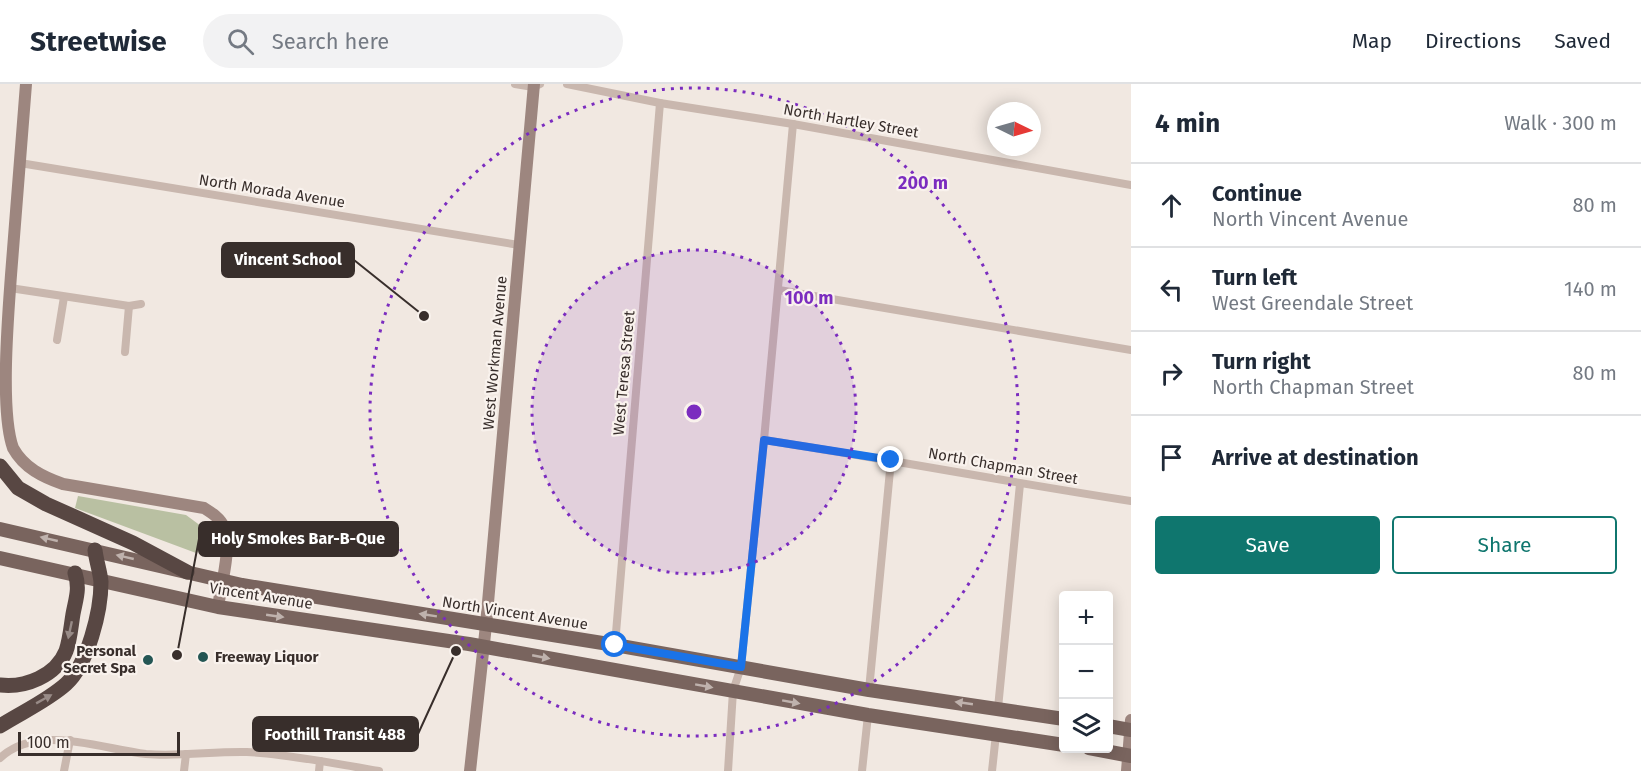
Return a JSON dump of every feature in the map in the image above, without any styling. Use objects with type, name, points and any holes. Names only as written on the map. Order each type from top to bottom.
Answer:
[{"type":"highway","points":[[0,466],[18,488],[46,504],[133,543],[187,572]]},
{"type":"highway","points":[[0,726],[50,697],[68,682],[83,660],[95,622],[101,581],[94,550]]},
{"type":"highway","points":[[0,685],[27,684],[56,666],[65,652],[79,586],[75,573]]},
{"type":"main road","name":"North Vincent Avenue","points":[[0,529],[222,582],[615,645],[869,690],[1059,718]]},
{"type":"main road","name":"Vincent Avenue","points":[[0,558],[75,573],[218,607],[484,646]]},
{"type":"main road","points":[[484,646],[868,715],[1059,744]]},
{"type":"main road","points":[[1113,727],[1131,730]]},
{"type":"main road","points":[[1113,753],[1130,756]]},
{"type":"street","points":[[26,84],[7,332],[6,423],[14,448],[25,463],[42,477],[63,484],[204,508],[217,517],[224,527],[227,543],[218,607]]},
{"type":"street","points":[[515,84],[536,85]]},
{"type":"street","name":"North Hartley Street","points":[[567,84],[660,104],[793,124],[1131,185]]},
{"type":"street","name":"West Workman Avenue","points":[[470,771],[484,646],[519,245],[536,85]]},
{"type":"street","name":"West Teresa Street","points":[[615,645],[660,104]]},
{"type":"street","points":[[728,771],[734,691],[741,667],[764,440],[793,124]]},
{"type":"street","name":"North Morada Avenue","points":[[20,163],[519,245]]},
{"type":"street","points":[[10,288],[129,306],[141,304]]},
{"type":"street","points":[[779,290],[1131,350]]},
{"type":"street","points":[[57,340],[64,297]]},
{"type":"street","points":[[125,352],[129,306]]},
{"type":"street","name":"North Chapman Street","points":[[764,440],[1131,501]]},
{"type":"street","points":[[869,690],[891,460]]},
{"type":"street","points":[[998,708],[1020,484]]},
{"type":"street","points":[[862,771],[868,715]]},
{"type":"street","points":[[1127,771],[1130,756],[1131,720]]},
{"type":"street","points":[[992,771],[996,734]]},
{"type":"street","points":[[64,771],[70,740]]},
{"type":"street","points":[[0,758],[8,751],[32,742],[70,740],[147,754],[248,752],[319,766],[379,771]]},
{"type":"street","points":[[184,771],[186,754]]},
{"type":"green space","points":[[78,496],[186,515],[205,529],[209,540],[204,549],[196,553],[75,508]]},
{"type":"place","name":"Vincent School","points":[[424,316]]},
{"type":"place","name":"Foothill Transit 488","points":[[456,651]]},
{"type":"place","name":"Holy Smokes Bar-B-Que","points":[[177,655]]},
{"type":"place","name":"Freeway Liquor","points":[[203,657]]},
{"type":"place","name":"Personal Secret Spa","points":[[148,660]]},
{"type":"route","points":[[615,645],[741,667],[764,440],[891,460]]}]
